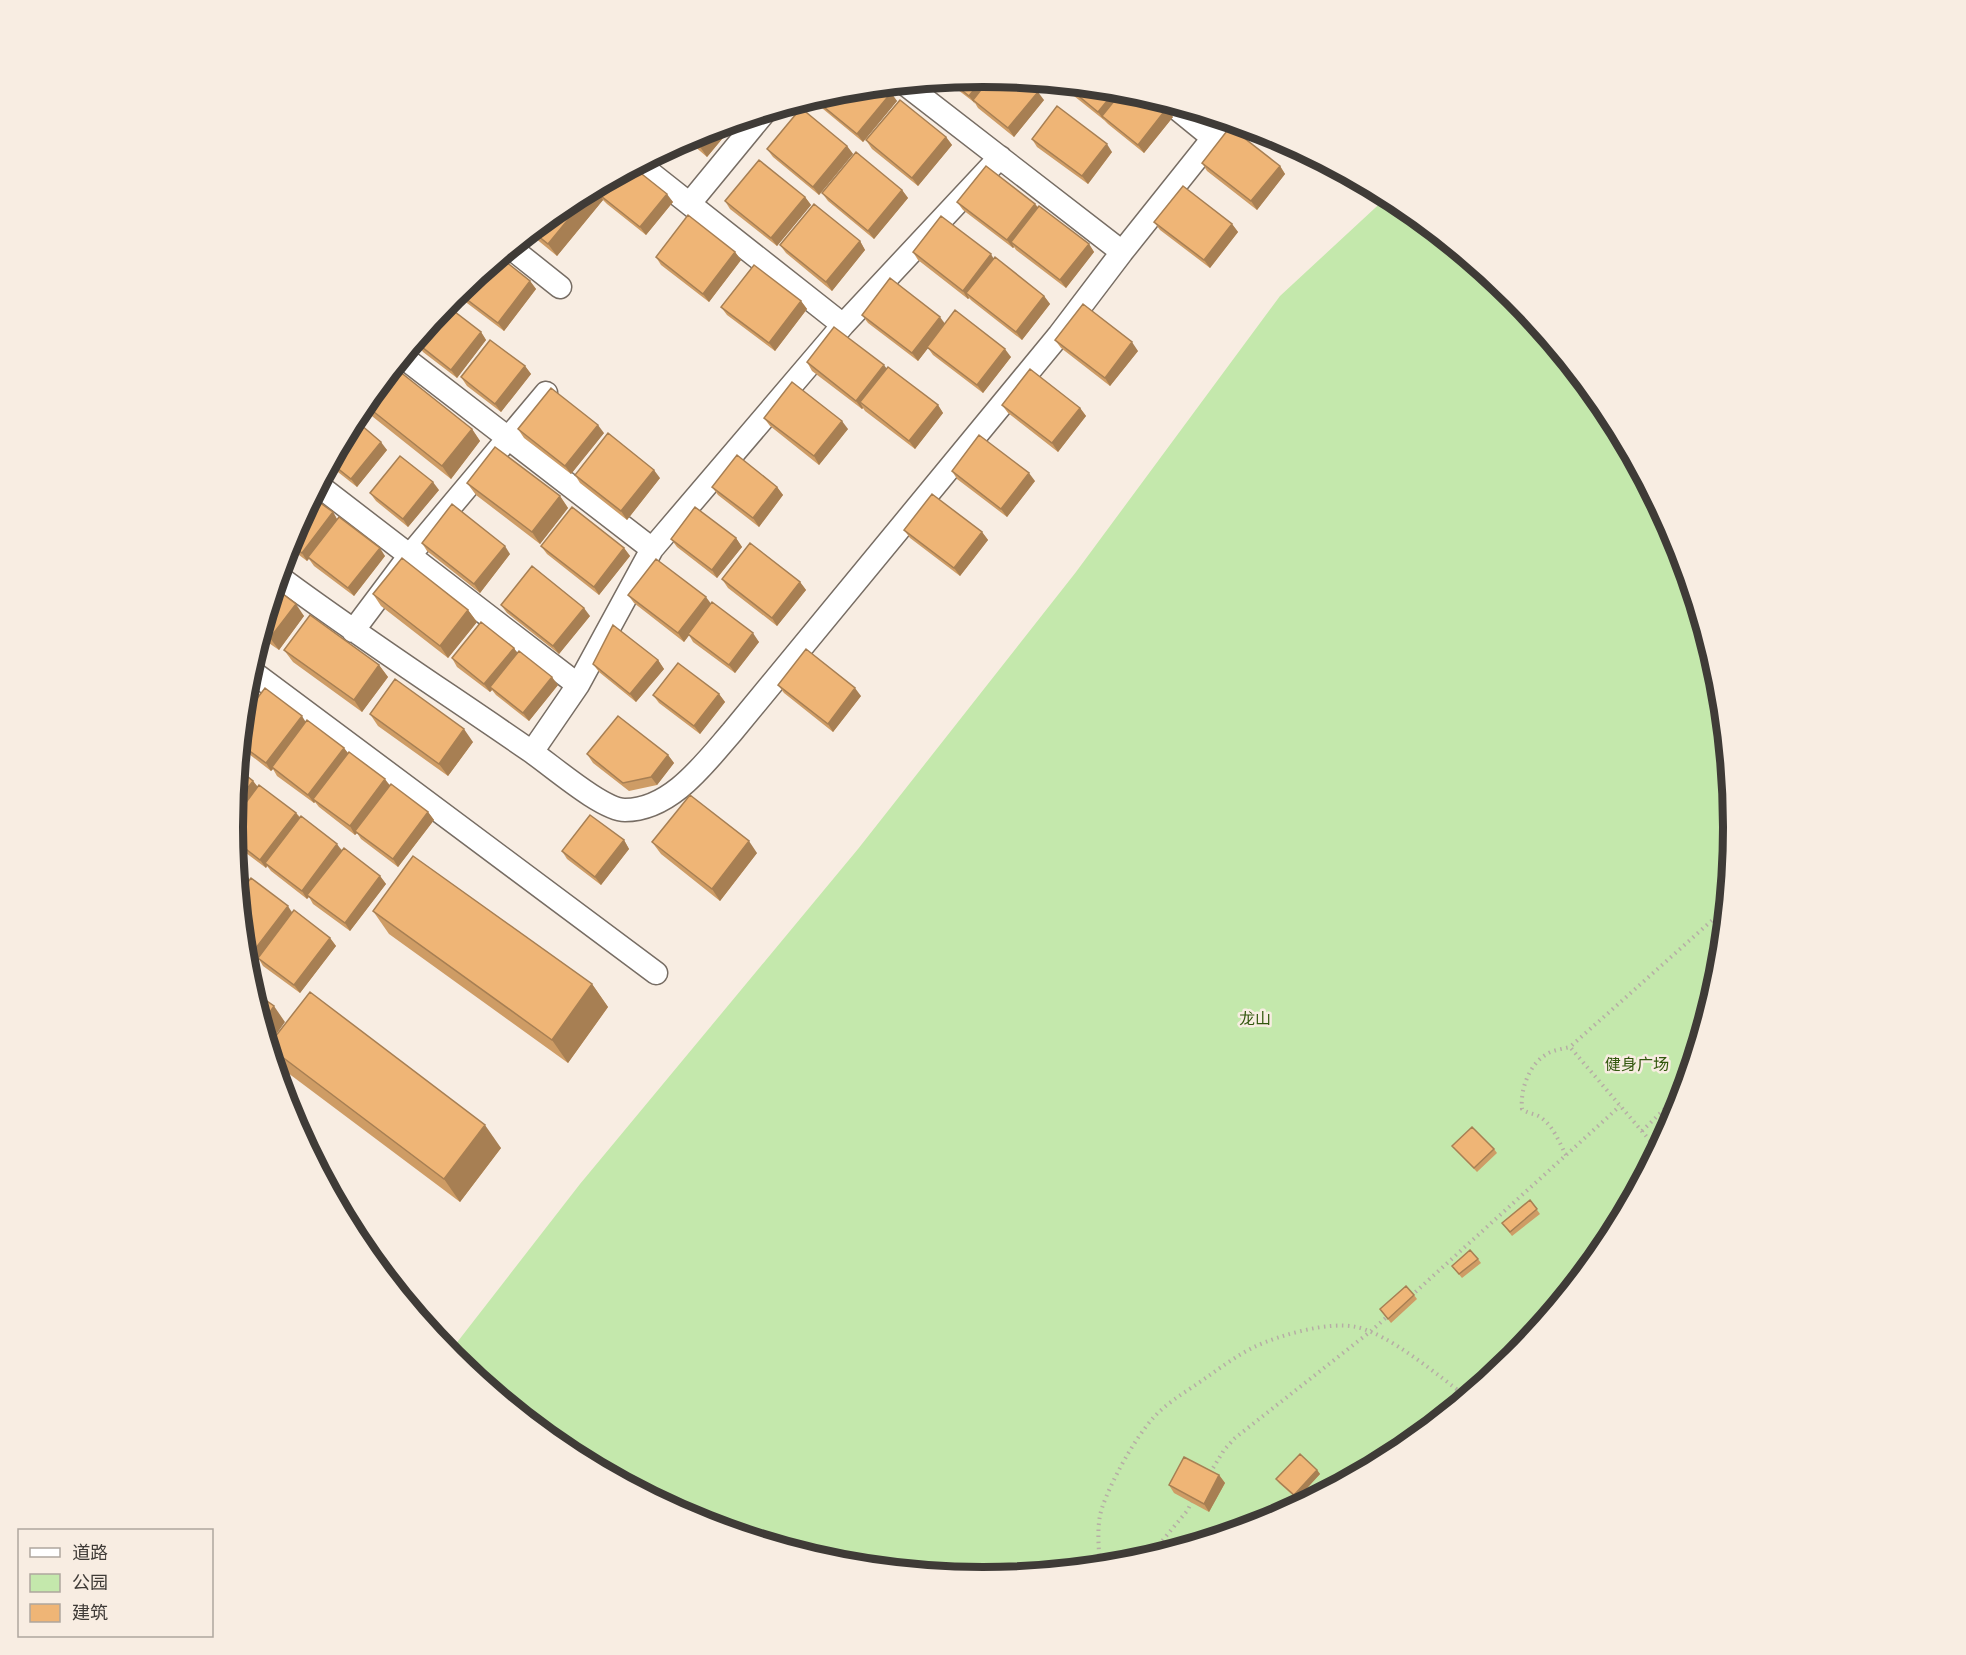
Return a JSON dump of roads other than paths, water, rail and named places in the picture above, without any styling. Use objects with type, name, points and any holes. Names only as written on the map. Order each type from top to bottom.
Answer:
[{"type":"street","points":[[914,91],[1122,252]]},
{"type":"street","points":[[1185,115],[1213,138]]},
{"type":"street","points":[[690,203],[756,123]]},
{"type":"street","points":[[285,581],[591,796],[623,810],[653,805],[692,778],[1059,335],[1122,252],[1224,127]]},
{"type":"street","points":[[531,752],[578,685],[652,549],[843,325],[1000,158]]},
{"type":"street","points":[[645,169],[843,325]]},
{"type":"street","points":[[517,253],[560,287]]},
{"type":"street","points":[[408,361],[652,549]]},
{"type":"street","points":[[353,631],[410,555],[546,393]]},
{"type":"street","points":[[324,490],[578,685]]},
{"type":"street","points":[[259,676],[656,973]]},
{"type":"park label","name":"龙山","points":[[1255,1018]]},
{"type":"park label","name":"健身广场","points":[[1637,1064]]}]
